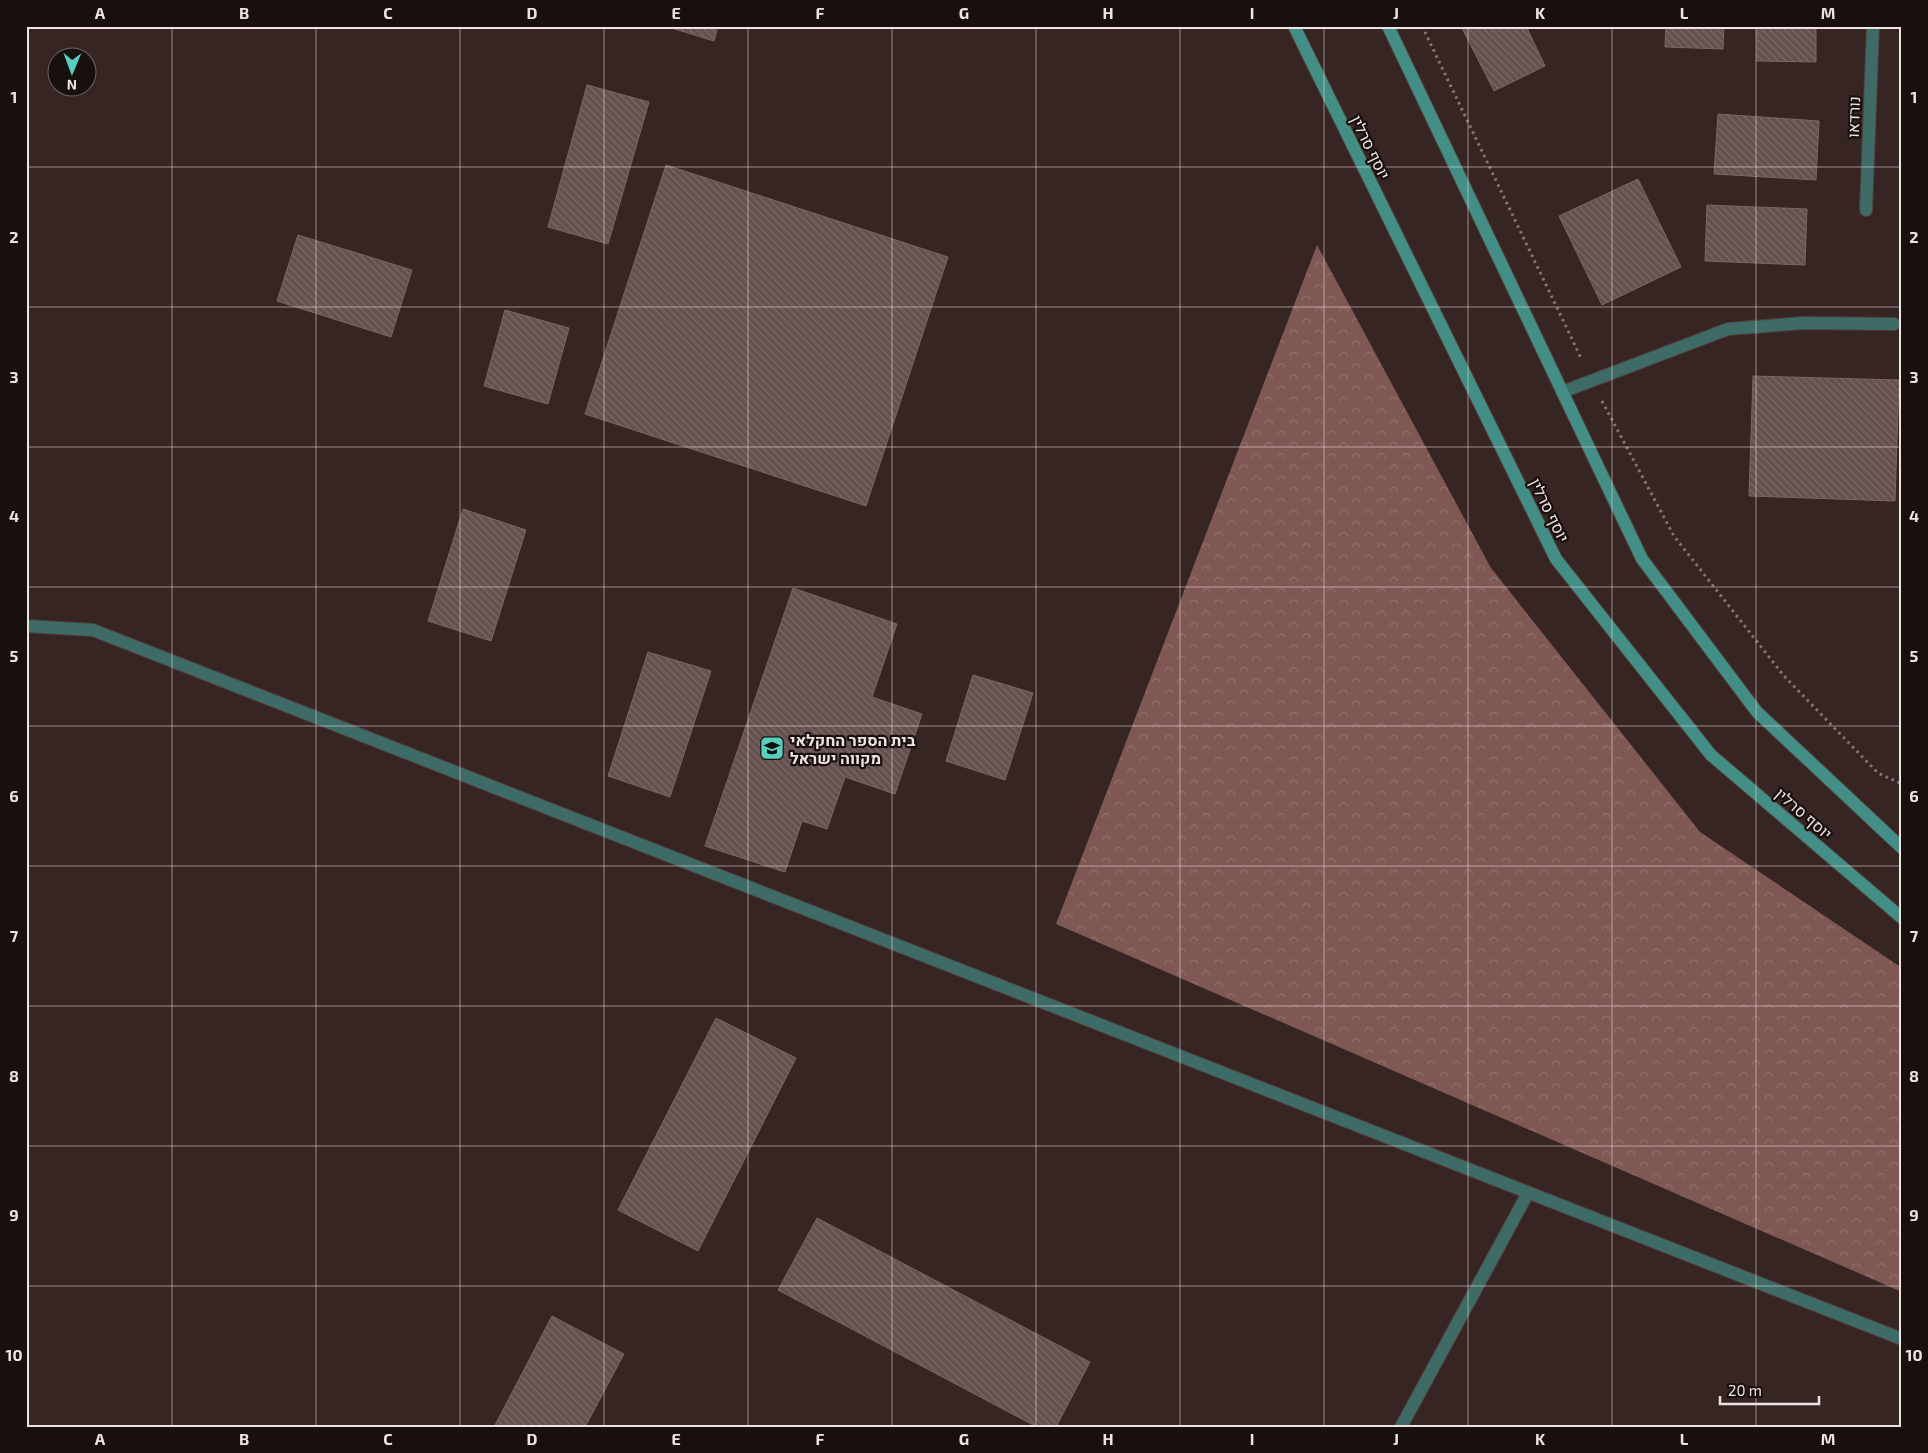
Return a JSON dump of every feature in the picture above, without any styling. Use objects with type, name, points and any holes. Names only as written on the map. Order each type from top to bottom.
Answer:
[{"type":"main road","name":"יוסף סרלין","points":[[1294,26],[1556,559],[1711,755],[1902,918]]},
{"type":"main road","points":[[1388,26],[1642,559],[1756,712],[1902,848]]},
{"type":"street","name":"נורדאו","points":[[1866,210],[1873,26]]},
{"type":"street","points":[[1562,392],[1728,329],[1804,322],[1894,324]]},
{"type":"street","points":[[26,626],[93,630],[1902,1339]]},
{"type":"street","points":[[1402,1427],[1528,1192]]},
{"type":"path","points":[[1422,26],[1592,380],[1674,536],[1784,676],[1878,773],[1902,784]]},
{"type":"green space","points":[[1317,245],[1491,568],[1700,832],[1902,968],[1902,1292],[1056,924]]},
{"type":"building","points":[[665,26],[718,26],[714,41]]},
{"type":"building","points":[[1461,26],[1526,26],[1545,66],[1494,91]]},
{"type":"building","points":[[1666,26],[1724,26],[1723,49],[1665,47]]},
{"type":"building","points":[[1757,26],[1816,26],[1816,62],[1757,61]]},
{"type":"building","points":[[587,85],[649,102],[608,244],[548,227]]},
{"type":"building","points":[[1718,114],[1819,121],[1816,180],[1714,174]]},
{"type":"building","points":[[666,165],[948,257],[866,506],[585,414]]},
{"type":"building","points":[[1638,179],[1681,267],[1602,305],[1559,216]]},
{"type":"building","points":[[1707,205],[1807,209],[1805,265],[1705,261]]},
{"type":"building","points":[[298,235],[412,270],[391,337],[277,301]]},
{"type":"building","points":[[505,310],[569,328],[548,404],[484,386]]},
{"type":"building","points":[[1753,376],[1899,380],[1895,501],[1749,496]]},
{"type":"building","points":[[463,509],[526,530],[491,641],[428,621]]},
{"type":"building","points":[[793,588],[897,624],[872,697],[922,714],[895,794],[845,777],[827,829],[802,821],[785,872],[705,846]]},
{"type":"building","points":[[648,652],[711,671],[670,797],[608,776]]},
{"type":"building","points":[[973,675],[1033,693],[1005,780],[946,761]]},
{"type":"building","points":[[716,1018],[796,1058],[698,1251],[618,1210]]},
{"type":"building","points":[[817,1218],[1090,1362],[1056,1427],[1037,1427],[778,1290]]},
{"type":"building","points":[[552,1316],[624,1354],[585,1427],[494,1427]]},
{"type":"place","name":"בית הספר החקלאי מקווה ישראל","points":[[772,748]]}]
